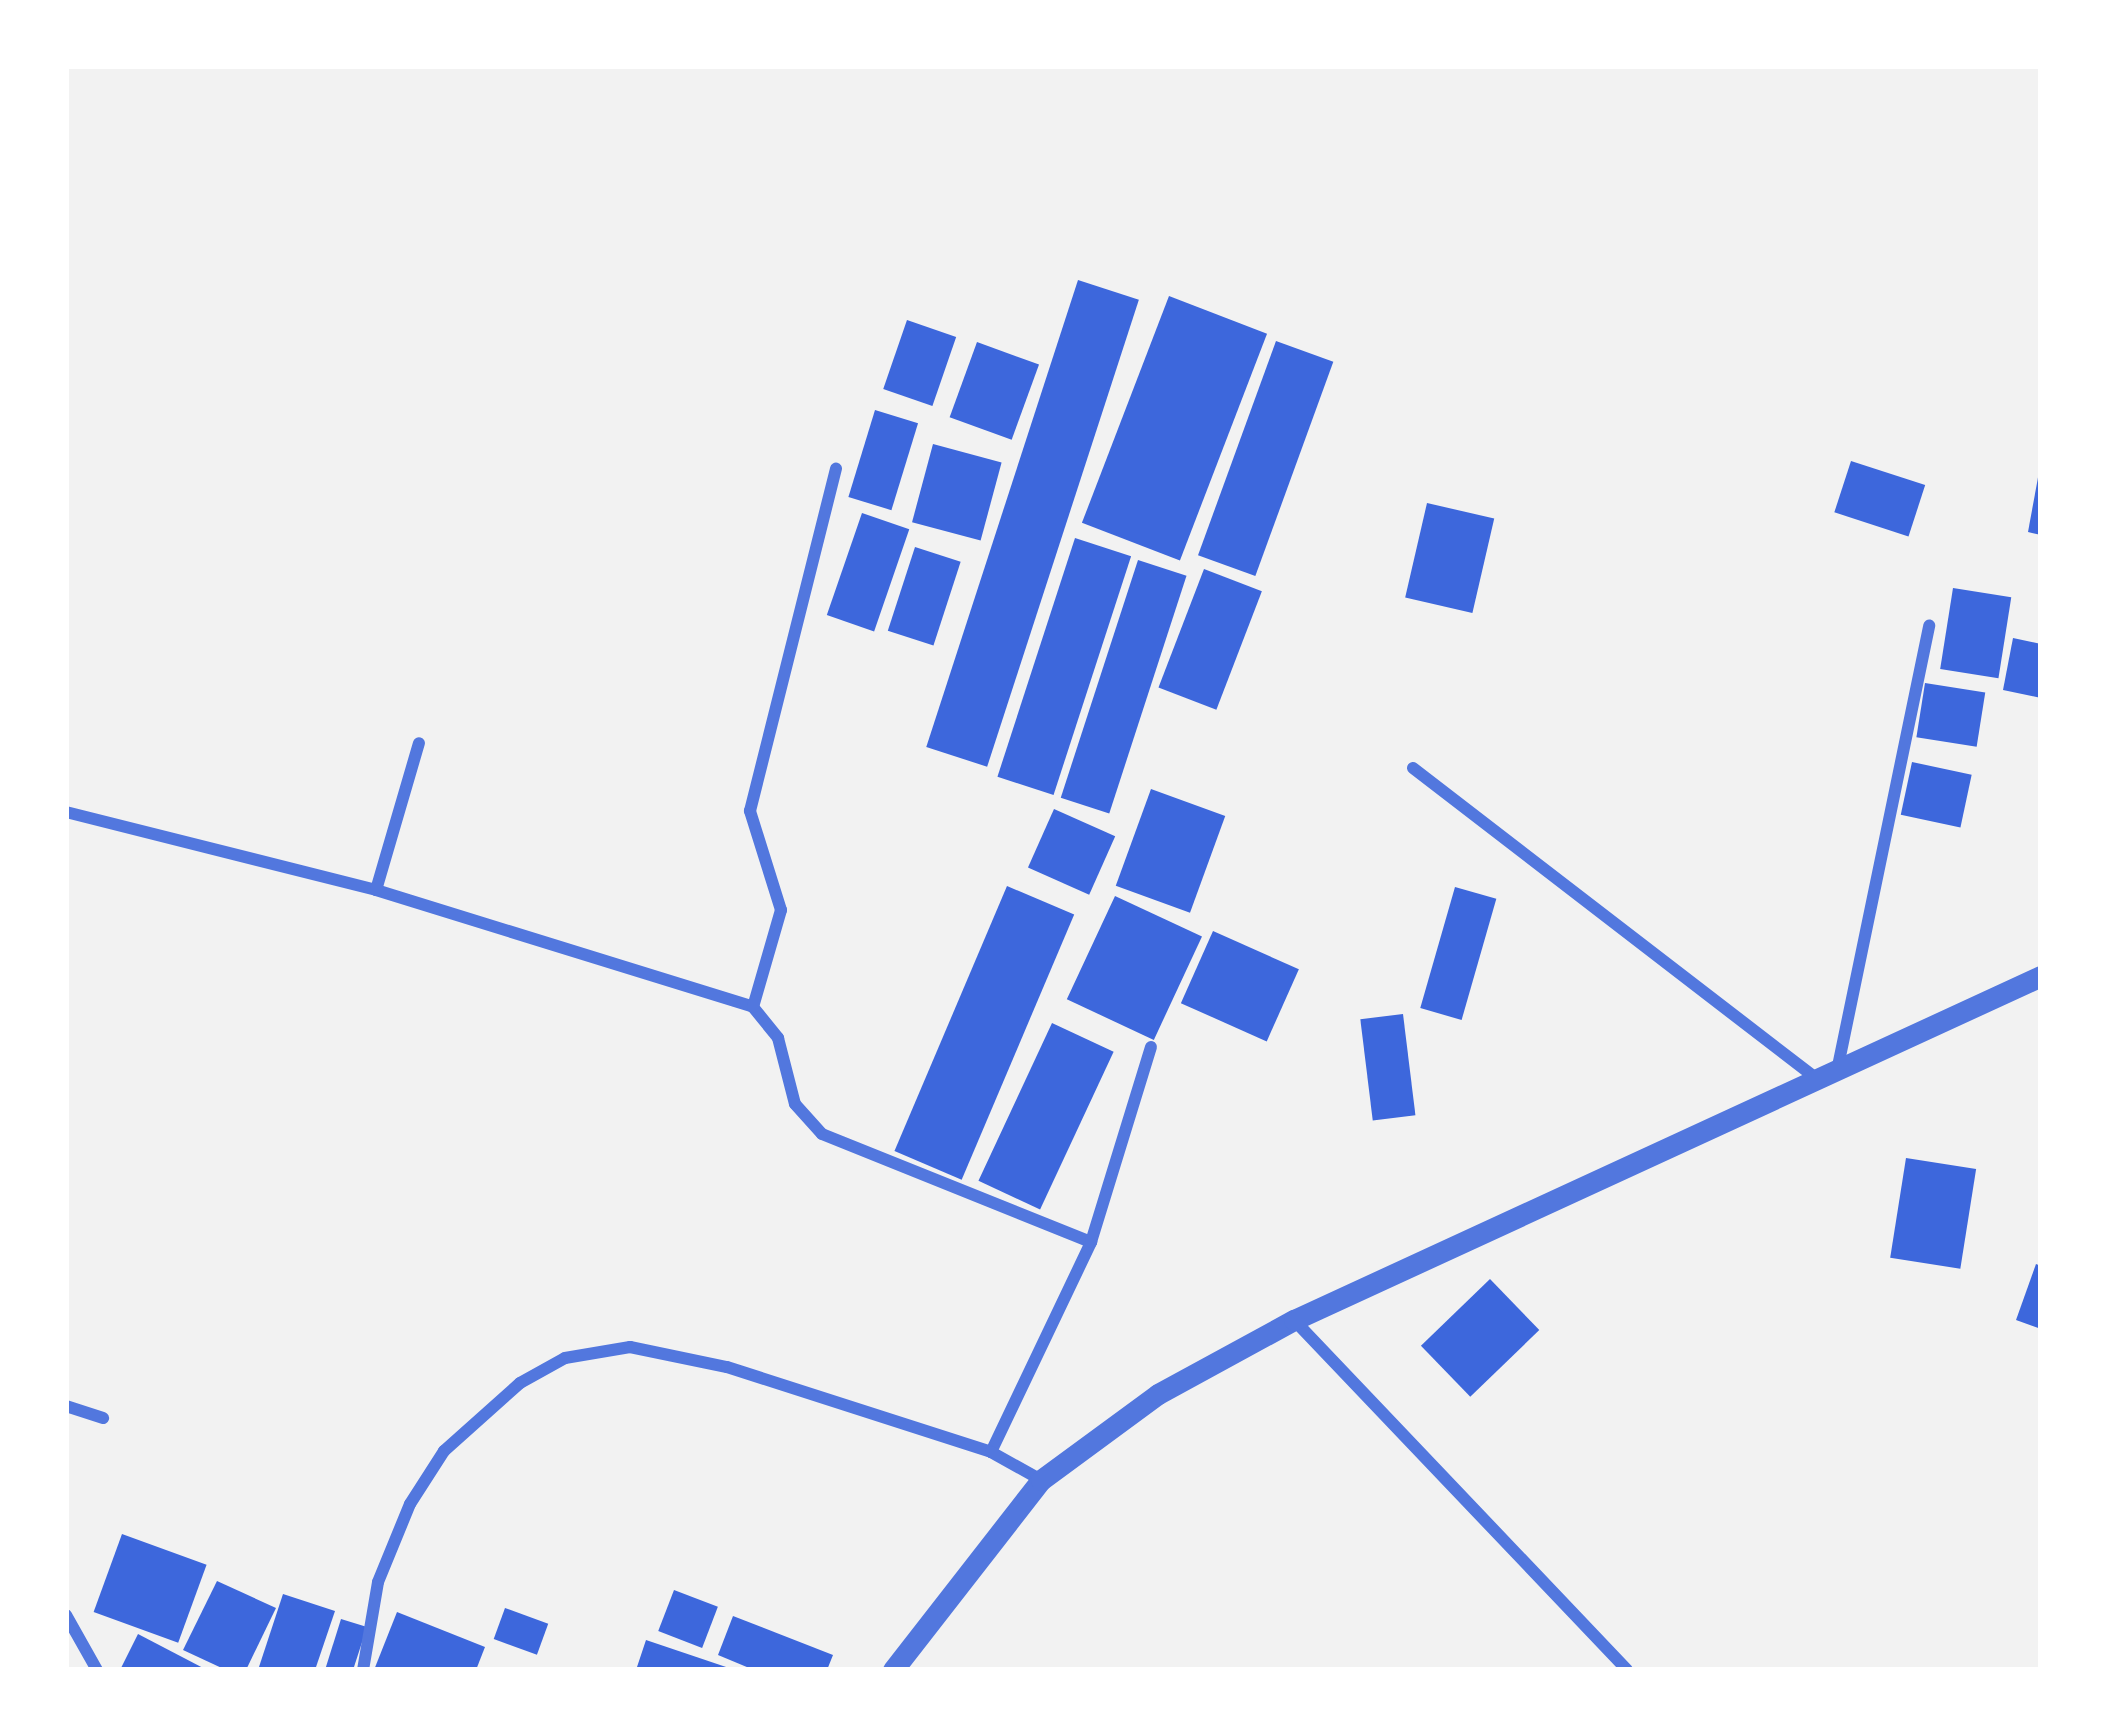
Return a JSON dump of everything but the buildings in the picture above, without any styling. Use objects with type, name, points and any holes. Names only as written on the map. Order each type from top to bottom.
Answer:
[{"type":"street","points":[[754,1007],[781,910],[750,811],[836,469]]},
{"type":"street","points":[[1827,1076],[1929,625]]},
{"type":"street","points":[[376,890],[418,743]]},
{"type":"street","points":[[1413,769],[1827,1076]]},
{"type":"street","points":[[66,812],[376,890],[754,1007],[778,1038],[795,1104],[822,1134],[1091,1242]]},
{"type":"street","points":[[893,1670],[1041,1480],[1159,1394],[1294,1320],[2041,976]]},
{"type":"street","points":[[991,1452],[1091,1242],[1151,1047]]},
{"type":"street","points":[[1294,1320],[1627,1670]]},
{"type":"street","points":[[363,1670],[378,1582],[410,1504],[444,1451],[520,1383],[565,1358],[630,1348],[727,1367],[991,1452],[1041,1480]]},
{"type":"street","points":[[66,1406],[103,1418]]},
{"type":"street","points":[[66,1615],[97,1670]]}]
